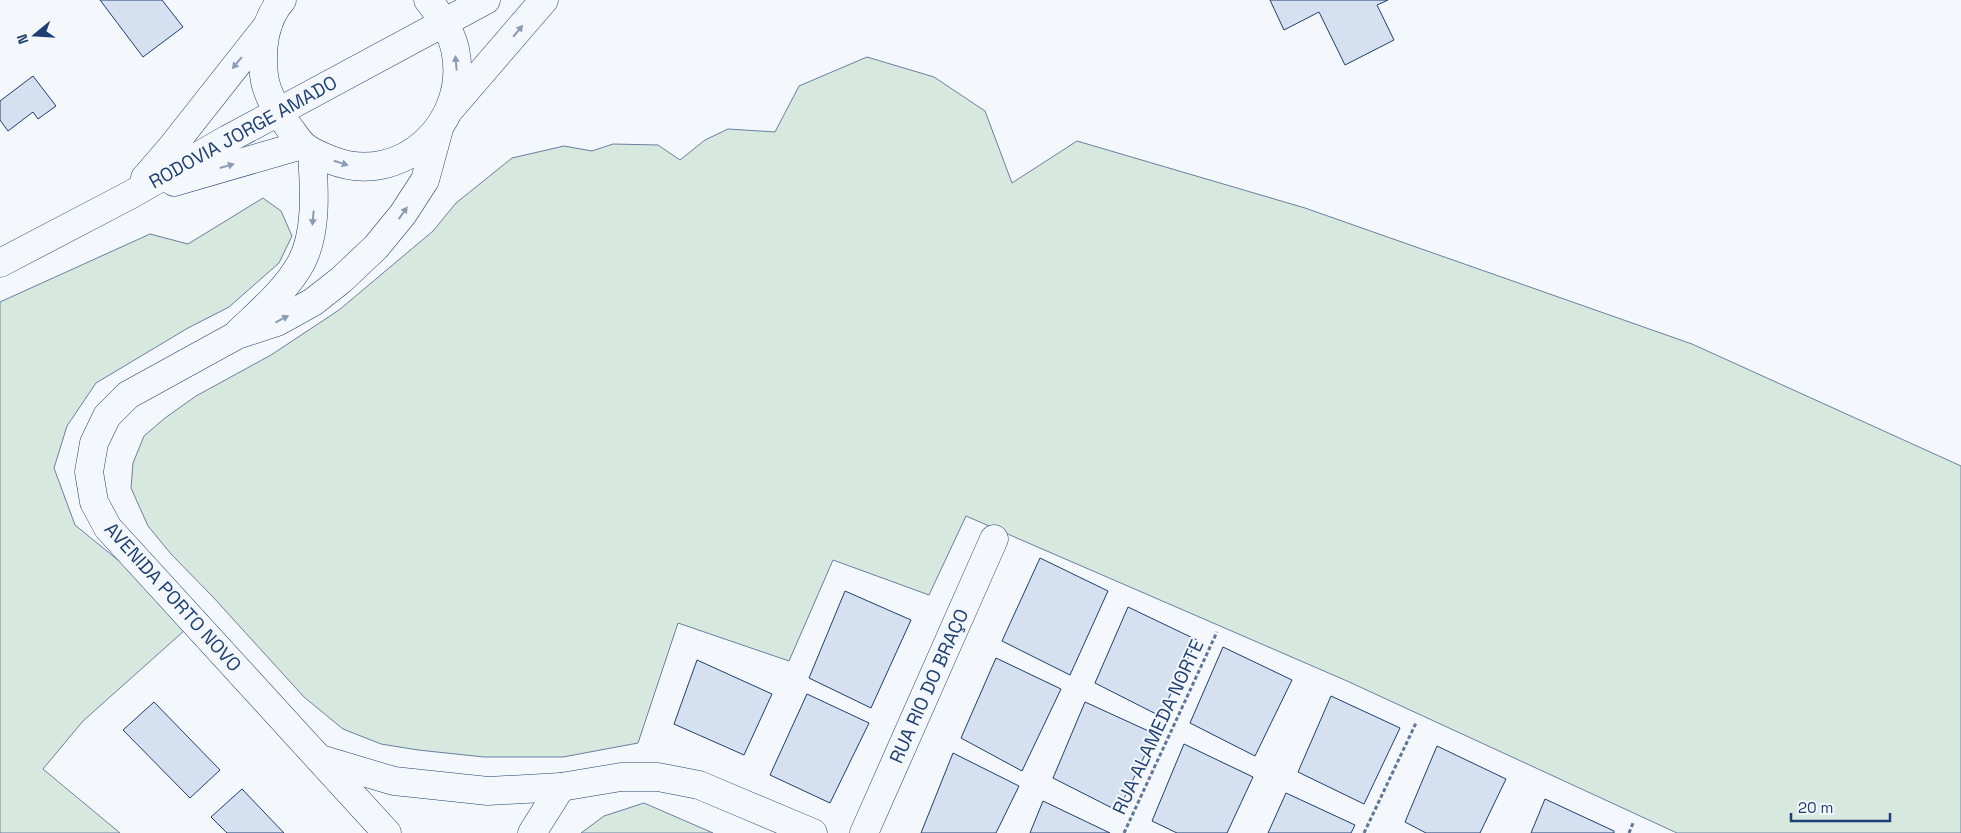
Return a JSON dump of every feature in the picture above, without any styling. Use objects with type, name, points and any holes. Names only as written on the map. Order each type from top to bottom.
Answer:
[{"type":"street","points":[[237,335],[277,322],[313,302],[341,280],[376,247],[403,214],[425,180],[458,79],[455,49],[444,21],[428,0]]},
{"type":"street","name":"RODOVIA JORGE AMADO","points":[[0,263],[130,195],[228,139],[486,0]]},
{"type":"street","points":[[277,7],[262,55],[266,85],[278,113],[307,149],[345,166],[380,166],[414,153],[544,0]]},
{"type":"street","points":[[130,195],[171,148],[277,7]]},
{"type":"street","points":[[130,195],[307,149]]},
{"type":"street","points":[[237,335],[285,286],[302,262],[312,229],[314,197],[307,149]]},
{"type":"street","name":"AVENIDA PORTO NOVO","points":[[237,335],[128,395],[107,416],[94,443],[89,472],[94,502],[108,528],[387,833]]},
{"type":"street","name":"RUA RIO DO BRAÇO","points":[[864,833],[994,538]]},
{"type":"street","points":[[320,759],[394,781],[436,787],[488,791],[562,787],[621,777],[666,779],[699,785],[813,833]]},
{"type":"street","points":[[532,833],[562,787]]},
{"type":"path","name":"RUA ALAMEDA NORTE","points":[[1124,833],[1217,632]]},
{"type":"path","points":[[1364,833],[1416,723]]},
{"type":"path","points":[[1628,833],[1633,824]]},
{"type":"shaded area","points":[[867,57],[934,77],[985,111],[1012,183],[1077,141],[1305,208],[1692,344],[1961,466],[1961,833],[1677,833],[1347,681],[966,516],[929,595],[833,560],[789,661],[678,623],[638,743],[563,757],[484,757],[381,744],[343,729],[304,697],[171,554],[148,526],[131,488],[133,463],[144,436],[196,396],[271,355],[339,310],[433,231],[456,203],[512,158],[564,146],[592,151],[613,144],[658,145],[680,160],[705,140],[728,129],[775,132],[799,86]]},
{"type":"shaded area","points":[[263,198],[281,211],[292,236],[279,263],[229,307],[188,328],[96,383],[67,426],[54,468],[75,525],[194,622],[83,721],[43,769],[120,833],[0,833],[0,302],[150,234],[188,244]]},
{"type":"shaded area","points":[[644,803],[713,833],[581,833],[604,816]]},
{"type":"building","points":[[100,0],[162,0],[183,27],[143,57]]},
{"type":"building","points":[[1270,0],[1388,0],[1377,5],[1394,40],[1345,65],[1319,12],[1284,30]]},
{"type":"building","points":[[33,76],[56,106],[38,119],[33,112],[8,131],[0,120],[0,101]]},
{"type":"building","points":[[1040,558],[1108,591],[1070,675],[1002,641]]},
{"type":"building","points":[[845,591],[911,620],[871,708],[809,678]]},
{"type":"building","points":[[1128,607],[1197,640],[1160,716],[1095,683]]},
{"type":"building","points":[[1223,647],[1292,680],[1255,756],[1190,723]]},
{"type":"building","points":[[996,658],[1061,689],[1022,771],[961,738]]},
{"type":"building","points":[[697,660],[772,694],[744,755],[674,724]]},
{"type":"building","points":[[807,694],[869,723],[830,803],[770,775]]},
{"type":"building","points":[[1331,696],[1400,728],[1364,804],[1298,772]]},
{"type":"building","points":[[154,702],[220,770],[190,798],[123,730]]},
{"type":"building","points":[[1085,702],[1155,734],[1118,811],[1053,778]]},
{"type":"building","points":[[1184,744],[1253,777],[1227,833],[1177,833],[1152,821]]},
{"type":"building","points":[[1437,746],[1506,779],[1480,833],[1426,833],[1405,822]]},
{"type":"building","points":[[953,753],[1019,786],[996,833],[921,833]]},
{"type":"building","points":[[242,789],[284,833],[227,833],[211,817]]},
{"type":"building","points":[[1286,793],[1355,825],[1351,833],[1268,833]]},
{"type":"building","points":[[1545,799],[1614,831],[1614,833],[1531,833]]},
{"type":"building","points":[[1043,801],[1110,833],[1030,833]]}]
